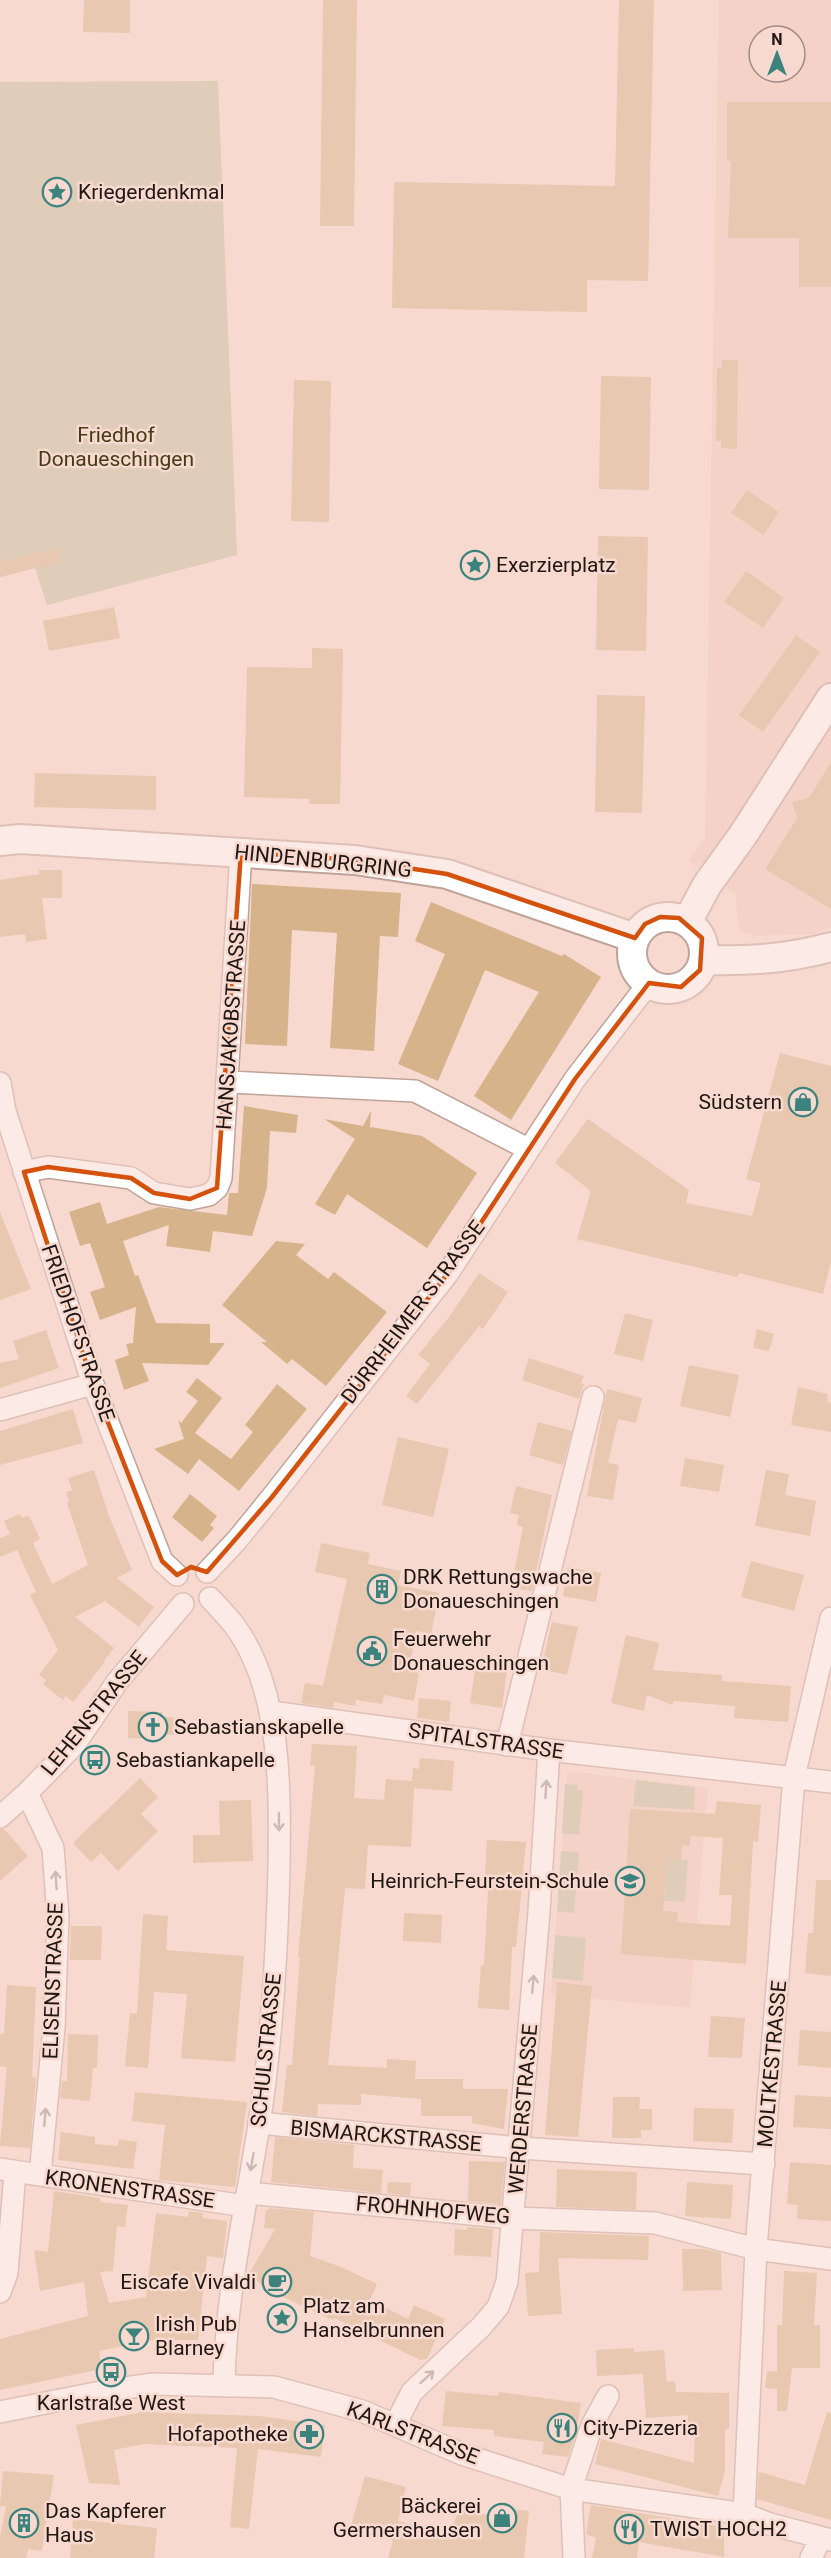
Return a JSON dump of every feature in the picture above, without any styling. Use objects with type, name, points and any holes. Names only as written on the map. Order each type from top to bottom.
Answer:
[{"type":"main road","points":[[687,922],[707,885],[743,835],[831,698]]},
{"type":"main road","name":"HINDENBURGRING","points":[[0,841],[20,839],[355,860],[447,874],[635,938]]},
{"type":"main road","points":[[660,917],[679,918],[687,922],[702,938],[704,960],[700,970],[692,980],[681,987],[668,989],[649,983],[635,969],[632,952],[635,938],[645,924],[660,917]]},
{"type":"main road","points":[[704,960],[759,961],[799,956],[831,946]]},
{"type":"street","name":"HANSJAKOBSTRASSE","points":[[24,1172],[48,1167],[131,1178],[154,1193],[190,1199],[209,1195],[217,1188],[221,1178],[228,1082],[241,852]]},
{"type":"street","name":"DÜRRHEIMER STRASSE","points":[[207,1572],[258,1515],[448,1273],[574,1079],[649,983]]},
{"type":"street","points":[[228,1082],[415,1091],[528,1149]]},
{"type":"street","name":"FRIEDHOFSTRASSE","points":[[0,1083],[24,1172],[93,1384],[162,1560],[177,1575]]},
{"type":"street","points":[[0,1410],[93,1384]]},
{"type":"street","points":[[507,1745],[593,1396]]},
{"type":"street","points":[[191,1567],[207,1572],[213,1584],[210,1598],[198,1606],[183,1605],[173,1591],[177,1575],[191,1567]]},
{"type":"street","points":[[210,1598],[234,1625],[248,1647],[271,1712]]},
{"type":"street","name":"LEHENSTRASSE","points":[[0,1817],[75,1744],[117,1682],[183,1605]]},
{"type":"street","name":"MOLTKESTRASSE","points":[[744,2514],[756,2249],[794,1778],[831,1618]]},
{"type":"street","name":"SPITALSTRASSE","points":[[271,1712],[507,1745],[831,1782]]},
{"type":"street","name":"SCHULSTRASSE","points":[[224,2386],[224,2344],[259,2123],[271,2022],[277,1927],[280,1816],[271,1712]]},
{"type":"street","name":"WERDERSTRASSE","points":[[395,2426],[412,2392],[481,2327],[498,2307],[507,2282],[539,1912],[549,1750]]},
{"type":"street","name":"ELISENSTRASSE","points":[[27,1793],[54,1848],[58,1917],[54,2027],[40,2175]]},
{"type":"street","name":"BISMARCKSTRASSE","points":[[259,2123],[520,2148],[764,2164]]},
{"type":"street","name":"KRONENSTRASSE","points":[[0,2292],[7,2273],[8,2171],[246,2199]]},
{"type":"street","name":"FROHNHOFWEG","points":[[246,2199],[513,2218],[655,2223],[756,2249],[831,2259]]},
{"type":"street","name":"KARLSTRASSE","points":[[0,2412],[153,2384],[273,2387],[362,2411],[462,2454],[571,2489],[744,2514],[826,2539]]},
{"type":"street","points":[[574,2558],[571,2489],[592,2425],[608,2396]]},
{"type":"street","points":[[812,2558],[826,2539]]},
{"type":"highlighted area","points":[[241,852],[355,860],[447,874],[635,938],[645,924],[660,917],[679,918],[702,938],[700,970],[681,987],[649,983],[575,1079],[448,1273],[272,1497],[207,1572],[191,1567],[177,1575],[162,1561],[93,1384],[24,1172],[48,1167],[131,1178],[154,1193],[190,1199],[217,1188]]},
{"type":"shaded area","points":[[719,0],[831,0],[831,927],[814,934],[756,936],[739,930],[735,893],[688,861],[705,839]]},
{"type":"shaded area","name":"Heinrich-Feurstein-Schule","points":[[567,1771],[708,1788],[690,2008],[551,1995]]},
{"type":"green space","name":"Friedhof Donaueschingen","points":[[218,81],[237,555],[47,605],[35,568],[0,577],[0,82]]},
{"type":"green space","points":[[636,1780],[695,1787],[694,1810],[633,1806]]},
{"type":"green space","points":[[565,1784],[577,1785],[577,1790],[583,1790],[579,1835],[562,1833]]},
{"type":"green space","points":[[561,1851],[579,1852],[574,1913],[557,1911]]},
{"type":"green space","points":[[667,1859],[688,1860],[685,1902],[664,1901]]},
{"type":"green space","points":[[555,1935],[586,1938],[583,1981],[552,1978]]},
{"type":"building","points":[[84,0],[130,0],[130,33],[83,32]]},
{"type":"building","points":[[323,0],[357,0],[354,226],[320,226]]},
{"type":"building","points":[[619,0],[654,0],[648,281],[587,280],[587,312],[392,308],[394,182],[615,186]]},
{"type":"building","points":[[727,102],[831,102],[831,287],[799,287],[799,238],[728,238],[731,161],[727,161]]},
{"type":"building","points":[[722,360],[738,360],[737,449],[721,448],[721,441],[716,441],[717,368],[722,368]]},
{"type":"building","points":[[601,376],[651,377],[649,490],[599,489]]},
{"type":"building","points":[[294,380],[331,381],[329,522],[291,521]]},
{"type":"building","points":[[747,490],[779,512],[763,535],[731,513]]},
{"type":"building","points":[[598,536],[648,537],[646,651],[596,650]]},
{"type":"building","points":[[57,548],[60,562],[0,577],[0,562]]},
{"type":"building","points":[[746,571],[784,598],[763,628],[724,602]]},
{"type":"building","points":[[114,607],[120,638],[49,651],[43,621]]},
{"type":"building","points":[[796,635],[820,652],[763,732],[739,715]]},
{"type":"building","points":[[312,648],[343,649],[340,804],[309,804],[309,799],[244,797],[247,667],[312,668]]},
{"type":"building","points":[[597,695],[645,696],[642,813],[595,812]]},
{"type":"building","points":[[831,762],[831,909],[765,869],[797,818],[792,802],[809,798]]},
{"type":"building","points":[[35,773],[156,776],[156,810],[34,807]]},
{"type":"building","points":[[39,870],[62,870],[62,898],[42,898],[47,939],[26,942],[25,934],[0,937],[0,880],[39,874]]},
{"type":"building","points":[[252,884],[401,893],[398,937],[380,936],[374,1051],[330,1048],[337,933],[292,930],[287,1046],[245,1044]]},
{"type":"building","points":[[431,902],[562,956],[564,954],[601,977],[511,1120],[474,1096],[539,992],[485,970],[438,1081],[398,1064],[445,954],[415,941]]},
{"type":"building","points":[[780,1053],[831,1066],[831,1262],[823,1294],[739,1273],[737,1277],[577,1239],[591,1191],[555,1163],[588,1119],[689,1190],[686,1203],[752,1216],[761,1183],[746,1179]]},
{"type":"building","points":[[244,1106],[298,1115],[296,1133],[270,1131],[267,1188],[252,1236],[213,1231],[210,1252],[166,1246],[169,1225],[123,1241],[135,1276],[138,1275],[156,1323],[210,1324],[210,1343],[225,1343],[208,1365],[142,1363],[149,1381],[124,1390],[115,1360],[129,1355],[126,1344],[133,1343],[136,1307],[100,1320],[90,1292],[105,1287],[90,1243],[80,1246],[69,1212],[100,1202],[107,1224],[159,1207],[227,1215],[229,1193],[238,1193]]},
{"type":"building","points":[[371,1111],[370,1129],[371,1127],[422,1136],[477,1173],[427,1248],[347,1194],[335,1215],[315,1204],[355,1139],[324,1119],[363,1126]]},
{"type":"building","points":[[0,1212],[31,1289],[0,1300]]},
{"type":"building","points":[[276,1241],[305,1244],[296,1255],[328,1279],[334,1272],[387,1312],[326,1386],[292,1359],[287,1364],[261,1342],[267,1342],[222,1305]]},
{"type":"building","points":[[479,1273],[508,1292],[483,1329],[479,1326],[417,1404],[406,1396],[430,1364],[418,1355],[449,1317]]},
{"type":"building","points":[[625,1313],[653,1320],[643,1361],[614,1354]]},
{"type":"building","points":[[757,1329],[774,1334],[769,1351],[753,1348]]},
{"type":"building","points":[[46,1330],[59,1368],[0,1388],[0,1363],[19,1359],[13,1341]]},
{"type":"building","points":[[529,1358],[584,1376],[579,1399],[522,1380]]},
{"type":"building","points":[[689,1365],[739,1375],[730,1417],[680,1406]]},
{"type":"building","points":[[197,1378],[222,1398],[195,1433],[231,1459],[253,1432],[245,1425],[277,1384],[307,1409],[239,1491],[199,1459],[188,1474],[154,1449],[184,1439],[178,1420],[181,1423],[198,1401],[186,1392]]},
{"type":"building","points":[[798,1387],[828,1394],[827,1402],[831,1403],[831,1432],[791,1425]]},
{"type":"building","points":[[607,1389],[642,1398],[636,1423],[618,1419],[608,1463],[619,1465],[613,1500],[587,1496]]},
{"type":"building","points":[[73,1409],[83,1443],[0,1465],[0,1431]]},
{"type":"building","points":[[538,1422],[572,1431],[563,1465],[529,1455]]},
{"type":"building","points":[[398,1437],[449,1449],[433,1517],[382,1505]]},
{"type":"building","points":[[685,1458],[724,1465],[719,1492],[680,1486]]},
{"type":"building","points":[[94,1470],[109,1516],[132,1570],[117,1578],[154,1607],[139,1627],[105,1601],[75,1617],[114,1648],[73,1702],[66,1696],[63,1700],[43,1684],[46,1680],[39,1675],[58,1650],[30,1595],[36,1592],[17,1550],[0,1557],[0,1538],[10,1534],[4,1521],[20,1514],[22,1518],[29,1516],[40,1539],[33,1543],[52,1584],[88,1565],[67,1503],[69,1502],[66,1492],[72,1490],[68,1478]]},
{"type":"building","points":[[766,1470],[789,1474],[785,1495],[816,1501],[810,1536],[755,1526]]},
{"type":"building","points":[[516,1486],[552,1495],[532,1591],[511,1588],[523,1527],[517,1525],[519,1515],[510,1513]]},
{"type":"building","points":[[190,1494],[217,1516],[210,1525],[214,1528],[202,1542],[172,1517]]},
{"type":"building","points":[[321,1543],[370,1553],[368,1564],[401,1571],[398,1585],[439,1593],[431,1634],[416,1631],[409,1671],[419,1673],[414,1701],[384,1695],[382,1704],[356,1700],[355,1706],[334,1702],[333,1708],[301,1703],[305,1683],[323,1686],[347,1579],[315,1572]]},
{"type":"building","points":[[751,1561],[804,1575],[794,1611],[741,1597]]},
{"type":"building","points":[[568,1567],[601,1573],[596,1602],[563,1596]]},
{"type":"building","points":[[552,1622],[578,1627],[567,1675],[541,1669]]},
{"type":"building","points":[[626,1635],[659,1643],[653,1670],[722,1675],[722,1681],[791,1686],[788,1722],[734,1718],[735,1706],[674,1701],[672,1705],[647,1695],[644,1711],[611,1703]]},
{"type":"building","points":[[476,1664],[507,1669],[502,1708],[470,1703]]},
{"type":"building","points":[[419,1698],[451,1701],[449,1722],[417,1718]]},
{"type":"building","name":"Sebastianskapelle","points":[[128,1711],[162,1712],[162,1717],[173,1717],[178,1724],[178,1731],[173,1735],[161,1734],[161,1739],[128,1738]]},
{"type":"building","points":[[312,1744],[357,1746],[354,1798],[384,1800],[386,1779],[412,1781],[413,1768],[419,1769],[420,1758],[454,1761],[452,1791],[414,1788],[411,1847],[368,1845],[365,1889],[345,1888],[328,2065],[387,2068],[387,2059],[416,2061],[415,2079],[463,2079],[463,2089],[508,2089],[504,2129],[472,2123],[472,2116],[421,2116],[421,2099],[361,2094],[361,2105],[318,2104],[317,2116],[282,2112],[287,2065],[292,2065],[300,1957],[298,1957],[315,1766],[310,1766]]},
{"type":"building","points":[[140,1778],[158,1797],[141,1814],[158,1831],[118,1871],[101,1853],[91,1862],[73,1843]]},
{"type":"building","points":[[251,1800],[253,1861],[193,1863],[193,1835],[220,1835],[219,1801]]},
{"type":"building","points":[[717,1801],[761,1805],[758,1842],[753,1841],[746,1964],[621,1954],[630,1809],[715,1814]],"holes":[[[690,1836],[723,1838],[719,1895],[732,1895],[730,1926],[677,1922],[678,1912],[663,1911],[667,1859],[681,1860],[682,1845],[690,1846]]]},
{"type":"building","points":[[0,1829],[4,1829],[28,1856],[0,1881]]},
{"type":"building","points":[[487,1840],[526,1842],[516,1947],[512,1947],[509,2010],[478,2008],[481,1965],[484,1965],[488,1891],[484,1890]]},
{"type":"building","points":[[816,1880],[831,1880],[831,1976],[805,1973],[808,1933],[813,1933]]},
{"type":"building","points":[[404,1913],[442,1915],[441,1943],[403,1941]]},
{"type":"building","points":[[143,1914],[168,1916],[166,1950],[244,1956],[235,2062],[181,2058],[187,1994],[154,1992],[148,2068],[125,2066],[130,2013],[137,2014]]},
{"type":"building","points":[[71,1926],[102,1926],[101,1960],[70,1960]]},
{"type":"building","points":[[557,1982],[592,1986],[578,2137],[545,2135]]},
{"type":"building","points":[[7,1985],[36,1987],[32,2077],[36,2078],[30,2148],[0,2146],[7,2067],[0,2066],[0,2034],[4,2034]]},
{"type":"building","points":[[711,2016],[745,2018],[742,2058],[708,2057]]},
{"type":"building","points":[[800,2030],[831,2032],[831,2068],[798,2065]]},
{"type":"building","points":[[68,2034],[98,2035],[97,2068],[93,2068],[90,2101],[60,2098],[62,2081],[67,2081]]},
{"type":"building","points":[[135,2092],[247,2102],[235,2187],[159,2180],[165,2125],[132,2121]]},
{"type":"building","points":[[795,2095],[831,2097],[831,2129],[793,2127]]},
{"type":"building","points":[[613,2097],[640,2097],[639,2109],[652,2109],[652,2130],[641,2130],[641,2138],[612,2138]]},
{"type":"building","points":[[694,2108],[734,2109],[732,2143],[693,2141]]},
{"type":"building","points":[[61,2132],[95,2137],[95,2144],[118,2146],[119,2139],[137,2142],[133,2169],[58,2160]]},
{"type":"building","points":[[275,2137],[354,2145],[353,2168],[383,2170],[381,2193],[271,2182]]},
{"type":"building","points":[[469,2161],[505,2162],[501,2204],[468,2201]]},
{"type":"building","points":[[790,2162],[831,2165],[831,2221],[797,2219],[798,2205],[787,2204]]},
{"type":"building","points":[[557,2169],[637,2172],[636,2210],[556,2207]]},
{"type":"building","points":[[388,2182],[411,2183],[410,2196],[387,2193]]},
{"type":"building","points":[[687,2182],[733,2185],[731,2219],[685,2216]]},
{"type":"building","points":[[54,2191],[100,2198],[100,2202],[128,2205],[125,2227],[117,2226],[113,2271],[100,2272],[109,2303],[146,2297],[156,2213],[188,2217],[189,2211],[203,2213],[203,2218],[227,2221],[223,2258],[207,2256],[198,2340],[153,2340],[99,2351],[102,2369],[0,2390],[0,2339],[88,2316],[84,2282],[40,2291],[34,2250],[48,2252]]},
{"type":"building","points":[[269,2208],[314,2212],[310,2256],[341,2267],[377,2284],[370,2300],[408,2319],[414,2305],[445,2319],[427,2359],[420,2360],[334,2318],[333,2320],[283,2297],[248,2276],[275,2229],[264,2228],[266,2210]]},
{"type":"building","points":[[467,2227],[493,2229],[491,2257],[454,2255],[455,2229],[467,2230]]},
{"type":"building","points":[[540,2232],[649,2236],[648,2260],[558,2258],[562,2314],[528,2316],[525,2273],[539,2272]]},
{"type":"building","points":[[682,2249],[704,2249],[721,2253],[722,2290],[683,2291]]},
{"type":"building","points":[[784,2271],[817,2273],[814,2325],[820,2325],[820,2368],[792,2368],[787,2411],[777,2411],[777,2389],[765,2388],[767,2371],[777,2372],[777,2325],[782,2325]]},
{"type":"building","points":[[634,2348],[634,2352],[664,2350],[667,2382],[675,2381],[676,2392],[729,2393],[729,2429],[725,2429],[725,2471],[718,2496],[595,2464],[601,2439],[694,2463],[695,2428],[688,2428],[688,2415],[646,2418],[643,2374],[597,2376],[596,2350]]},
{"type":"building","points":[[446,2391],[498,2396],[499,2392],[581,2403],[578,2423],[549,2425],[576,2432],[568,2457],[542,2454],[544,2442],[494,2436],[494,2430],[442,2426]]},
{"type":"building","points":[[143,2412],[259,2416],[325,2425],[321,2457],[258,2449],[249,2529],[230,2527],[237,2448],[144,2444],[114,2450],[120,2485],[89,2483],[76,2425]]},
{"type":"building","points":[[827,2412],[831,2413],[831,2520],[757,2499],[759,2472],[805,2485]]},
{"type":"building","name":"Das Kapferer Haus","points":[[3,2471],[54,2475],[42,2551],[28,2549],[26,2558],[0,2558],[0,2537],[6,2506],[0,2506]]},
{"type":"building","points":[[365,2476],[406,2487],[398,2521],[449,2534],[459,2510],[495,2516],[496,2507],[529,2511],[524,2558],[388,2558],[393,2540],[350,2529]]},
{"type":"building","points":[[591,2505],[724,2527],[724,2557],[639,2542],[637,2558],[592,2558],[596,2538],[586,2534]]},
{"type":"building","points":[[73,2519],[157,2528],[154,2558],[70,2558]]},
{"type":"place","name":"Kriegerdenkmal","points":[[57,192]]},
{"type":"place","name":"Exerzierplatz","points":[[475,565]]},
{"type":"place","name":"Südstern","points":[[803,1102]]},
{"type":"place","name":"DRK Rettungswache Donaueschingen","points":[[382,1589]]},
{"type":"place","name":"Feuerwehr Donaueschingen","points":[[372,1651]]},
{"type":"place","name":"Sebastianskapelle","points":[[153,1727]]},
{"type":"place","name":"Sebastiankapelle","points":[[95,1760]]},
{"type":"place","name":"Heinrich-Feurstein-Schule","points":[[630,1881]]},
{"type":"place","name":"Eiscafe Vivaldi","points":[[277,2282]]},
{"type":"place","name":"Platz am Hanselbrunnen","points":[[282,2318]]},
{"type":"place","name":"Irish Pub Blarney","points":[[134,2336]]},
{"type":"place","name":"Karlstraße West","points":[[111,2372]]},
{"type":"place","name":"City-Pizzeria","points":[[562,2428]]},
{"type":"place","name":"Hofapotheke","points":[[309,2434]]},
{"type":"place","name":"Bäckerei Germershausen","points":[[502,2518]]},
{"type":"place","name":"Das Kapferer Haus","points":[[24,2523]]},
{"type":"place","name":"TWIST HOCH2","points":[[629,2529]]}]
